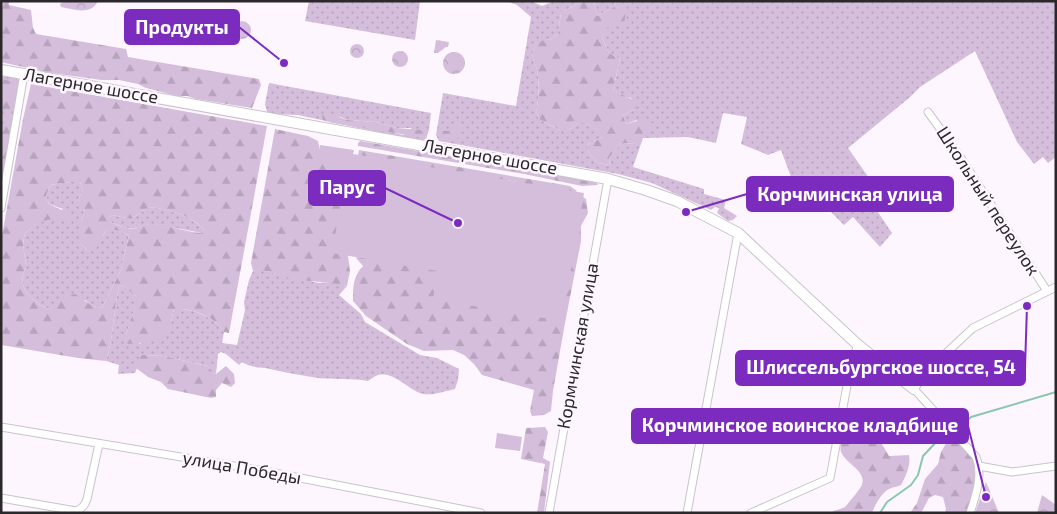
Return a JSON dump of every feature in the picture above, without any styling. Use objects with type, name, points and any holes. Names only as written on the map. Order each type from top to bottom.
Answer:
[{"type":"street","name":"Лагерное шоссе","points":[[1,70],[608,179],[646,190],[677,201],[738,233],[858,346],[914,389]]},
{"type":"street","points":[[1,208],[24,74]]},
{"type":"street","name":"Школьный переулок","points":[[928,112],[959,155],[1047,291]]},
{"type":"street","name":"Кормчинская улица","points":[[549,513],[608,179]]},
{"type":"street","points":[[687,513],[738,233]]},
{"type":"street","points":[[970,513],[978,484],[979,466],[976,457],[914,389],[929,369],[973,328],[1056,287]]},
{"type":"street","points":[[751,513],[830,478],[850,364],[858,346]]},
{"type":"street","name":"улица Победы","points":[[1,427],[259,470],[481,513]]},
{"type":"street","points":[[1,498],[76,511],[81,509],[87,499],[99,444]]},
{"type":"street","points":[[979,466],[1012,472],[1056,466]]},
{"type":"green space","points":[[1,1],[9,1],[9,5],[31,10],[33,28],[36,34],[126,49],[128,57],[259,79],[261,85],[252,108],[187,96],[177,96],[119,80],[101,80],[45,72],[1,62]]},
{"type":"green space","points":[[64,1],[98,1],[91,9],[76,10],[61,7],[60,4]]},
{"type":"green space","points":[[309,1],[382,1],[385,3],[386,1],[420,1],[415,40],[305,21]]},
{"type":"green space","points":[[507,1],[531,1],[542,6],[554,1],[582,1],[561,13],[558,34],[551,39],[536,43],[533,57],[538,80],[536,112],[539,119],[560,130],[568,130],[579,123],[586,123],[603,133],[603,137],[587,145],[587,150],[598,163],[610,165],[609,158],[621,143],[636,144],[637,120],[626,124],[623,115],[635,109],[631,98],[613,90],[620,59],[609,53],[602,37],[608,26],[625,10],[620,1],[1056,1],[1056,157],[1048,163],[1043,157],[1034,164],[1017,142],[975,51],[920,87],[848,148],[869,178],[861,187],[892,233],[880,247],[853,217],[844,225],[819,200],[810,211],[782,198],[793,182],[781,150],[768,155],[741,144],[747,117],[723,113],[716,143],[688,137],[643,138],[633,167],[704,189],[704,194],[726,200],[724,208],[737,216],[733,220],[728,221],[717,213],[719,208],[715,207],[711,210],[652,183],[618,174],[439,141],[436,135],[443,93],[516,106],[531,17],[517,5]]},
{"type":"green space","points":[[582,1],[594,1],[597,16],[614,7],[616,1],[620,1],[626,10],[624,25],[608,27],[602,37],[609,53],[620,59],[613,90],[637,103],[635,109],[623,115],[626,124],[644,119],[654,124],[655,130],[644,135],[636,144],[621,143],[609,158],[610,165],[598,163],[587,150],[587,145],[603,137],[602,133],[586,123],[579,123],[568,130],[560,130],[539,119],[536,112],[538,80],[533,53],[536,42],[551,39],[558,34],[561,13]]},
{"type":"green space","points":[[594,1],[616,1],[614,7],[597,16]]},
{"type":"green space","points":[[238,21],[246,21],[251,26],[249,37],[238,39],[233,34],[233,26]]},
{"type":"green space","points":[[436,40],[449,42],[448,47],[438,53],[434,53]]},
{"type":"green space","points":[[357,44],[362,46],[364,51],[362,56],[357,58],[352,56],[350,51],[352,46]]},
{"type":"green space","points":[[397,51],[403,51],[408,56],[406,65],[397,67],[392,62],[392,56]]},
{"type":"green space","points":[[454,52],[462,55],[465,63],[462,71],[454,74],[446,71],[443,63],[446,55]]},
{"type":"green space","points":[[1,75],[21,78],[1,198]]},
{"type":"green space","points":[[1,79],[19,83],[15,110],[1,109]]},
{"type":"green space","points":[[269,83],[431,113],[426,139],[420,141],[298,115],[273,114],[267,112],[265,104]],"holes":[[[322,115],[341,117],[347,120],[377,122],[397,128],[412,128],[403,135]]]},
{"type":"green space","points":[[31,84],[267,126],[229,333],[224,332],[209,317],[188,310],[174,309],[170,327],[164,335],[148,342],[125,343],[136,296],[122,285],[119,287],[117,296],[111,343],[106,361],[1,345],[1,241]],"holes":[[[80,182],[83,191],[78,200],[79,205],[85,210],[81,222],[81,244],[87,250],[95,251],[106,230],[115,230],[129,235],[121,270],[102,308],[93,306],[75,294],[66,296],[49,309],[39,304],[30,296],[22,281],[26,265],[23,245],[25,233],[45,220],[69,220],[70,214],[49,204],[46,196],[50,185]],[[149,207],[178,213],[204,229],[202,233],[152,224],[129,228],[110,222],[112,215],[131,219]]]},
{"type":"green space","points":[[9,115],[12,120],[1,189],[1,150],[5,118]]},
{"type":"green space","points":[[322,115],[334,115],[347,120],[377,122],[397,128],[421,130],[424,133],[420,137],[333,123],[323,120]]},
{"type":"green space","points":[[454,126],[460,126],[463,129],[460,136],[454,140],[446,140],[438,136],[439,131],[449,131]]},
{"type":"green space","points":[[275,129],[308,136],[318,141],[320,152],[350,165],[346,241],[350,271],[347,286],[294,279],[260,270],[253,271],[251,263]]},
{"type":"green space","points":[[360,141],[596,182],[598,185],[582,186],[524,174],[358,146]]},
{"type":"green space","points":[[320,145],[354,150],[353,154],[584,193],[562,321],[433,299],[438,271],[332,253],[347,167],[317,162]]},
{"type":"green space","points":[[359,150],[570,186],[577,191],[571,195],[508,180],[494,180],[358,155]]},
{"type":"green space","points":[[80,182],[83,191],[78,200],[85,210],[81,222],[81,244],[87,250],[103,236],[106,230],[115,230],[129,235],[121,270],[102,308],[93,306],[85,300],[57,304],[49,309],[39,304],[30,296],[22,281],[26,265],[23,245],[25,233],[39,222],[52,218],[63,209],[49,204],[46,196],[50,185]]},
{"type":"green space","points":[[583,197],[586,199],[588,213],[581,226],[581,241],[553,391],[551,411],[544,415],[532,416],[530,411],[534,390],[482,375],[464,355],[453,350],[424,351],[407,344],[366,316],[353,301],[355,278],[363,266],[356,258],[362,252]]},
{"type":"green space","points":[[149,207],[178,213],[204,229],[202,233],[154,224],[131,228],[110,222],[112,215],[131,219]]},
{"type":"green space","points":[[261,269],[319,283],[332,282],[347,286],[339,295],[361,314],[365,322],[420,355],[437,358],[459,369],[455,389],[424,394],[394,377],[383,374],[377,375],[368,381],[318,378],[248,365],[242,362],[239,365],[221,352],[218,354],[216,374],[207,366],[164,356],[142,355],[135,373],[118,374],[119,365],[106,361],[111,343],[117,296],[119,287],[122,285],[136,296],[136,304],[126,335],[140,344],[151,339],[171,322],[174,309],[181,309],[209,317],[224,332],[222,343],[237,345],[245,310],[244,302],[249,280],[253,271]]},
{"type":"green space","points":[[142,355],[164,356],[207,366],[216,374],[226,366],[234,374],[235,383],[231,387],[222,383],[216,390],[216,397],[211,398],[168,389],[161,382],[148,377],[136,368],[137,361]]},
{"type":"green space","points":[[545,427],[548,432],[543,458],[550,462],[544,513],[537,513],[545,464],[521,459],[526,428]]},
{"type":"green space","points":[[497,433],[522,437],[520,451],[495,448]]},
{"type":"green space","points":[[867,434],[879,439],[889,456],[909,455],[909,467],[905,478],[901,485],[883,493],[872,513],[831,513],[845,507],[862,485],[860,473],[842,454],[842,442],[849,435]]},
{"type":"green space","points":[[954,439],[970,454],[975,465],[975,486],[967,513],[945,513],[943,497],[935,495],[929,498],[921,513],[910,513],[917,503],[925,479],[938,464],[941,452],[948,440]]},
{"type":"green space","points":[[986,482],[999,513],[975,513]]},
{"type":"green space","points":[[1042,495],[1056,505],[1056,513],[1037,513]]},
{"type":"waterway","points":[[955,432],[971,417],[1056,392]]},
{"type":"waterway","points":[[880,513],[887,502],[911,485],[918,475],[923,456],[940,438],[951,434]]},
{"type":"place","name":"Продукты","points":[[284,63]]},
{"type":"place","name":"Корчминская улица","points":[[686,212]]},
{"type":"place","name":"Парус","points":[[458,223]]},
{"type":"place","name":"Шлиссельбургское шоссе, 54","points":[[1027,306]]},
{"type":"place","name":"Корчминское воинское кладбище","points":[[986,497]]}]
